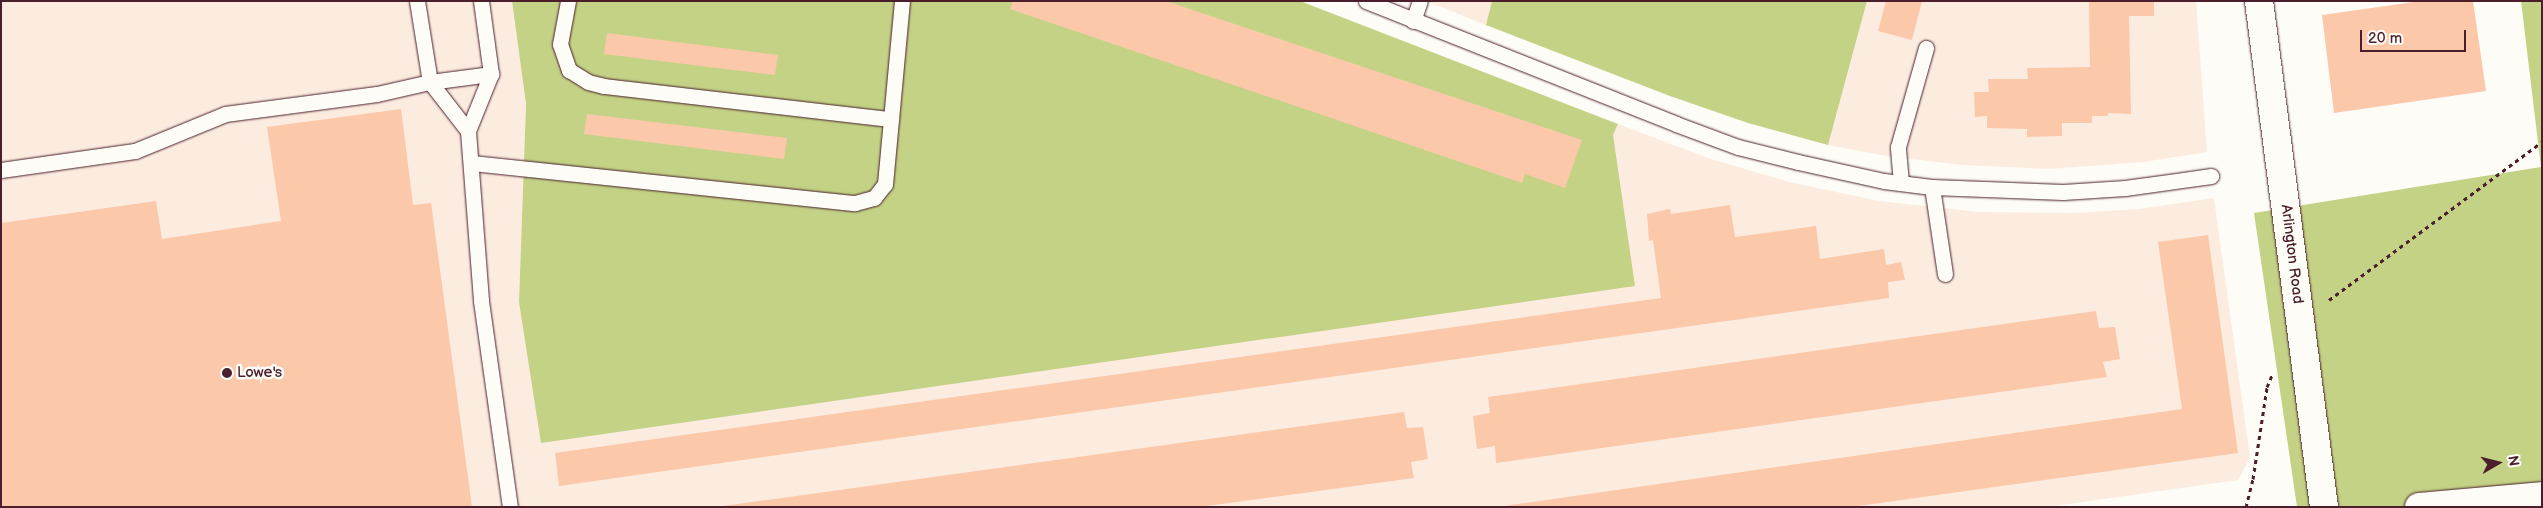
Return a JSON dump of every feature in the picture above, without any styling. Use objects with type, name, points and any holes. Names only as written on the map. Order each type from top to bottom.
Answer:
[{"type":"street","name":"Arlington Road","points":[[2260,1],[2324,507]]},
{"type":"street","points":[[2419,507],[2542,496]]},
{"type":"lane","points":[[417,1],[430,82],[468,131]]},
{"type":"lane","points":[[480,1],[491,74],[468,131],[472,163],[481,301],[510,507]]},
{"type":"lane","points":[[568,1],[560,44],[569,70],[588,82],[604,86],[891,119]]},
{"type":"lane","points":[[472,163],[855,203],[874,198],[885,184],[902,1]]},
{"type":"lane","points":[[1366,1],[1738,146],[1798,162],[1902,183],[1932,187],[2063,192],[2125,188],[2211,176]]},
{"type":"lane","points":[[1414,21],[1420,1]]},
{"type":"lane","points":[[1902,183],[1898,147],[1926,48]]},
{"type":"lane","points":[[1,170],[136,150],[225,114],[377,94],[430,82],[491,74]]},
{"type":"lane","points":[[1932,187],[1945,274]]},
{"type":"path","points":[[2301,323],[2339,292],[2542,142]]},
{"type":"path","points":[[2246,507],[2253,479],[2267,387],[2274,371]]},
{"type":"shaded area","points":[[1,1],[512,1],[526,104],[519,302],[1613,135],[1618,124],[1711,159],[1789,182],[1879,201],[1979,212],[2074,213],[2139,209],[2214,198],[2250,458],[2238,480],[2048,507],[1,507]]},
{"type":"shaded area","points":[[1426,1],[1492,1],[1486,25]]},
{"type":"shaded area","points":[[1867,1],[2196,1],[2207,152],[2143,162],[2049,169],[1962,165],[1886,156],[1828,145]]},
{"type":"green space","points":[[512,1],[1300,1],[1618,124],[1613,135],[1635,286],[541,443],[519,302],[526,104]]},
{"type":"green space","points":[[1492,1],[1867,1],[1828,145],[1748,123],[1670,96],[1486,25]]},
{"type":"green space","points":[[2521,1],[2542,1],[2542,507],[2297,507],[2254,213],[2541,167]]},
{"type":"building","points":[[1013,1],[1166,1],[1582,140],[1565,188],[1525,174],[1522,183],[1010,9]]},
{"type":"building","points":[[1886,1],[1922,1],[1912,40],[1878,31]]},
{"type":"building","points":[[2089,1],[2154,1],[2154,16],[2129,16],[2131,114],[2108,113],[2108,116],[2092,116],[2092,123],[2062,123],[2062,136],[2027,137],[2027,129],[1987,128],[1987,116],[1975,117],[1974,92],[1989,92],[1988,79],[2028,79],[2027,68],[2090,67]]},
{"type":"building","points":[[2421,1],[2473,1],[2486,91],[2334,113],[2322,15]]},
{"type":"building","points":[[607,33],[778,55],[775,75],[604,54]]},
{"type":"building","name":"Lowe's","points":[[401,109],[413,205],[431,203],[472,507],[1,507],[1,223],[156,201],[162,239],[281,221],[267,127]]},
{"type":"building","points":[[587,114],[787,138],[784,159],[584,134]]},
{"type":"building","points":[[1730,205],[1735,237],[1816,226],[1820,259],[1884,249],[1886,265],[1901,262],[1905,280],[1888,282],[1889,298],[559,486],[555,453],[1661,298],[1653,240],[1649,241],[1647,214],[1670,209],[1671,214]]},
{"type":"building","points":[[2208,235],[2238,453],[1851,507],[1497,507],[2182,409],[2158,242]]},
{"type":"building","points":[[2096,311],[2099,328],[2115,327],[2120,359],[2103,362],[2107,377],[1496,463],[1495,446],[1477,449],[1473,416],[1490,413],[1488,397]]},
{"type":"building","points":[[1404,412],[1407,428],[1423,427],[1428,459],[1411,462],[1414,478],[1199,507],[716,507]]},
{"type":"place","name":"Lowe's","points":[[227,373]]}]
